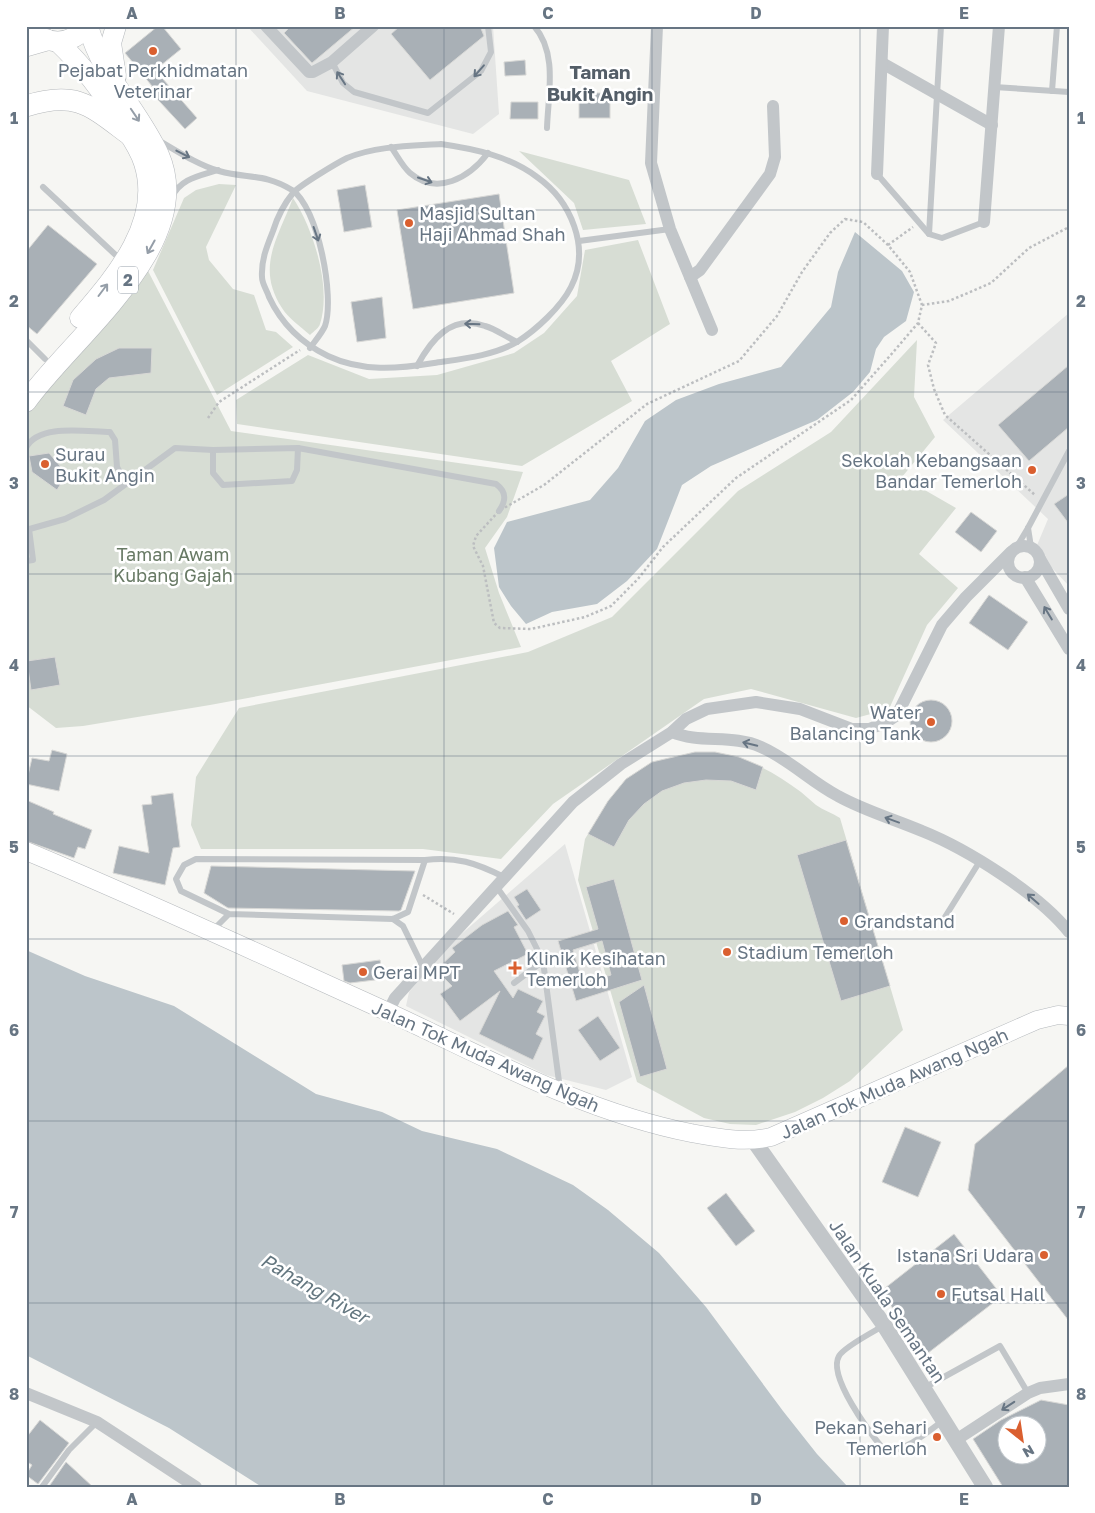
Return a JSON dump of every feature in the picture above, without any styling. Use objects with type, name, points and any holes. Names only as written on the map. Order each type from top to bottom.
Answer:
[{"type":"highway","points":[[26,46],[53,41]]},
{"type":"highway","name":"2","points":[[26,106],[46,100],[66,99],[88,105],[139,135]]},
{"type":"main road","points":[[29,26],[37,35],[53,41],[94,79],[139,135]]},
{"type":"main road","points":[[53,41],[70,40],[80,34],[87,26],[102,61],[121,95],[139,135]]},
{"type":"main road","points":[[116,26],[111,43],[121,95]]},
{"type":"main road","name":"2","points":[[26,402],[110,304],[142,262],[158,233],[165,212],[168,194],[166,178],[162,162],[139,135]]},
{"type":"main road","name":"2","points":[[26,380],[92,304],[124,262],[140,233],[150,194],[139,135]]},
{"type":"main road","name":"Jalan Tok Muda Awang Ngah","points":[[26,850],[388,1012],[561,1092],[608,1110],[676,1130],[723,1138],[754,1141],[784,1132],[1036,1020],[1058,1015],[1069,1016]]},
{"type":"street","points":[[271,28],[309,72],[313,72],[332,62],[373,26]]},
{"type":"street","points":[[657,26],[651,163],[670,229],[712,330]]},
{"type":"street","points":[[877,174],[883,26]]},
{"type":"street","points":[[984,222],[999,26]]},
{"type":"street","points":[[882,63],[992,124]]},
{"type":"street","points":[[690,277],[700,270],[770,174],[775,157],[773,106]]},
{"type":"street","points":[[388,1012],[395,998],[574,802],[621,764],[672,732],[686,719],[707,709],[756,702],[800,709],[852,729],[869,729],[885,723],[897,715],[942,625],[966,597],[1020,546],[1031,547],[1069,609]]},
{"type":"street","points":[[1014,550],[1008,561],[1011,571],[1020,577],[1025,578],[1036,572],[1040,559]]},
{"type":"street","points":[[987,576],[1011,571]]},
{"type":"street","points":[[1025,578],[1069,649]]},
{"type":"street","points":[[672,732],[684,738],[729,739],[760,746],[836,795],[868,812],[924,832],[980,862],[1026,892],[1069,932]]},
{"type":"street","name":"Jalan Kuala Semantan","points":[[754,1141],[884,1325],[985,1487]]},
{"type":"street","points":[[956,1440],[1028,1393],[1040,1388],[1069,1384]]},
{"type":"street","points":[[26,1393],[97,1422],[196,1487]]},
{"type":"lane","points":[[332,62],[343,83],[354,92],[428,113],[481,71],[491,52],[488,26]]},
{"type":"lane","points":[[534,26],[543,37],[550,62],[547,128]]},
{"type":"lane","points":[[929,234],[941,26]]},
{"type":"lane","points":[[1052,91],[1057,26]]},
{"type":"lane","points":[[994,87],[1069,92]]},
{"type":"lane","points":[[139,135],[218,170],[269,178],[294,192],[307,210],[316,234],[327,280],[328,306],[325,326],[309,347]]},
{"type":"lane","points":[[441,144],[488,153],[506,159],[546,184],[568,208],[579,241],[572,287],[556,308],[516,342],[468,358],[417,366],[374,369],[343,363],[309,347],[293,333],[277,314],[262,275],[263,255],[274,226],[294,192],[346,158],[391,147],[441,144]]},
{"type":"lane","points":[[391,147],[408,171],[426,182],[454,181],[469,174],[488,153]]},
{"type":"lane","points":[[165,212],[173,194],[183,183],[218,170]]},
{"type":"lane","points":[[877,174],[929,234],[942,238],[984,222]]},
{"type":"lane","points":[[43,188],[124,262]]},
{"type":"lane","points":[[579,241],[670,229]]},
{"type":"lane","points":[[417,366],[432,340],[448,327],[467,323],[484,325],[516,342]]},
{"type":"lane","points":[[26,340],[44,359]]},
{"type":"lane","points":[[26,448],[28,444],[48,431],[110,432],[115,440],[117,468],[126,484]]},
{"type":"lane","points":[[26,561],[33,560],[28,529],[65,519],[104,500],[175,448],[212,450],[298,448],[496,484],[502,489],[505,496],[504,504],[499,512]]},
{"type":"lane","points":[[212,450],[213,473],[223,485],[292,480],[297,470],[298,448]]},
{"type":"lane","points":[[1014,550],[1028,528],[1041,500],[1069,451]]},
{"type":"lane","points":[[1028,528],[1031,547]]},
{"type":"lane","points":[[425,860],[408,912],[394,919],[229,914],[181,891],[176,879],[184,865],[196,859],[425,860],[445,858],[476,863],[500,881],[543,961],[561,1092]]},
{"type":"lane","points":[[940,925],[980,862]]},
{"type":"lane","points":[[211,932],[229,914]]},
{"type":"lane","points":[[394,919],[404,926],[423,967]]},
{"type":"lane","points":[[514,983],[543,961]]},
{"type":"lane","points":[[884,1325],[839,1355],[836,1364],[838,1381],[884,1450],[893,1451],[904,1448],[944,1421]]},
{"type":"lane","points":[[923,1388],[1000,1346],[1028,1393]]},
{"type":"lane","points":[[42,1487],[69,1450],[97,1422]]},
{"type":"path","points":[[845,219],[863,222],[888,245],[910,272],[922,305],[918,323],[851,400],[736,478],[663,547],[638,579],[610,606],[585,617],[531,629],[500,628],[494,623],[483,566],[473,546],[476,536],[499,512],[544,485],[646,404],[739,361],[777,316],[802,272],[830,233],[845,219]]},
{"type":"path","points":[[888,245],[920,222]]},
{"type":"path","points":[[922,305],[949,301],[991,283],[1029,248],[1069,227]]},
{"type":"path","points":[[918,323],[936,343],[928,365],[934,389],[945,415],[1041,500]]},
{"type":"path","points":[[208,418],[219,402],[309,347]]},
{"type":"path","points":[[414,893],[426,896],[464,921]]},
{"type":"shaded area","points":[[247,26],[493,26],[499,114],[473,134],[307,91]]},
{"type":"shaded area","name":"Sekolah Kebangsaan Bandar Temerloh","points":[[1069,313],[1069,586],[1035,550],[1048,519],[943,420]]},
{"type":"shaded area","name":"Klinik Kesihatan Temerloh","points":[[565,844],[632,1077],[606,1090],[546,1075],[406,1006],[409,992],[451,943]]},
{"type":"green space","points":[[519,151],[629,180],[646,224],[583,230],[574,203]]},
{"type":"green space","points":[[219,184],[236,185],[206,247],[209,260],[233,289],[254,295],[266,330],[276,332],[293,347],[217,395],[153,270],[184,198],[196,190]]},
{"type":"green space","points":[[293,198],[313,241],[322,276],[323,309],[319,325],[310,335],[291,319],[282,308],[274,293],[270,279],[272,252]]},
{"type":"green space","points":[[638,240],[670,324],[611,361],[632,401],[522,466],[237,424],[236,400],[308,355],[369,379],[437,375],[514,353],[544,333],[577,296],[585,250]]},
{"type":"green space","name":"Taman Awam Kubang Gajah","points":[[148,271],[231,431],[523,472],[507,517],[485,548],[499,593],[521,647],[210,705],[83,726],[56,728],[26,705],[26,413]]},
{"type":"green space","points":[[917,340],[914,397],[935,437],[902,477],[956,508],[919,554],[958,588],[927,625],[889,709],[856,718],[751,689],[704,699],[553,804],[501,859],[423,849],[201,849],[191,825],[196,777],[239,708],[528,652],[612,617],[738,491],[831,432]]},
{"type":"green space","points":[[695,752],[724,754],[751,763],[777,775],[816,805],[840,818],[903,1030],[850,1081],[823,1098],[795,1112],[756,1125],[730,1124],[704,1118],[637,1082],[578,880],[585,839],[608,801],[626,779],[652,762]]},
{"type":"water","points":[[855,232],[902,271],[914,292],[906,321],[884,337],[876,349],[870,372],[853,392],[817,420],[711,466],[682,485],[657,549],[627,581],[597,604],[552,612],[526,624],[511,606],[499,587],[494,548],[507,522],[590,500],[618,468],[645,421],[676,400],[719,384],[781,367],[831,307],[838,272]]},
{"type":"water","name":"Pahang River","points":[[26,950],[85,976],[174,1006],[316,1094],[382,1112],[422,1131],[497,1149],[573,1185],[608,1210],[659,1253],[706,1307],[817,1454],[848,1487],[262,1487],[169,1428],[26,1355]]},
{"type":"building","points":[[158,26],[162,26],[181,49],[155,70],[197,118],[185,129],[148,89],[152,86],[125,53]]},
{"type":"building","points":[[291,26],[356,26],[312,63],[284,33]]},
{"type":"building","points":[[400,26],[480,26],[484,36],[430,80],[391,34]]},
{"type":"building","points":[[525,60],[526,75],[505,76],[504,62]]},
{"type":"building","points":[[579,93],[610,93],[610,118],[579,118]]},
{"type":"building","points":[[511,102],[538,102],[538,119],[510,119]]},
{"type":"building","points":[[365,185],[372,227],[344,232],[337,190]]},
{"type":"building","points":[[499,194],[514,293],[413,309],[397,210]]},
{"type":"building","points":[[48,225],[97,264],[37,334],[26,325],[26,252]]},
{"type":"building","points":[[382,297],[386,338],[357,342],[351,302]]},
{"type":"building","points":[[119,348],[152,348],[151,373],[109,378],[96,389],[86,415],[63,406],[73,380],[96,359]]},
{"type":"building","points":[[1069,365],[1069,427],[1029,461],[998,425]]},
{"type":"building","name":"Surau Bukit Angin","points":[[49,453],[67,474],[57,490],[32,472],[29,456]]},
{"type":"building","points":[[1069,494],[1069,524],[1054,504]]},
{"type":"building","points":[[971,512],[997,531],[981,552],[955,532]]},
{"type":"building","points":[[989,595],[1028,622],[1008,650],[969,623]]},
{"type":"building","points":[[55,657],[60,685],[31,690],[27,661]]},
{"type":"building","name":"Water Balancing Tank","points":[[927,700],[935,700],[946,706],[952,721],[946,736],[935,742],[927,742],[916,736],[910,725],[910,717],[916,706]]},
{"type":"building","points":[[52,750],[67,754],[59,791],[26,784],[32,758],[49,761]]},
{"type":"building","points":[[695,752],[715,752],[739,757],[763,767],[756,790],[731,781],[706,780],[684,783],[662,791],[644,804],[629,820],[614,847],[588,834],[608,801],[626,779],[652,762]]},
{"type":"building","points":[[173,793],[180,847],[173,848],[165,885],[113,873],[119,846],[149,853],[142,805],[152,804],[151,796]]},
{"type":"building","points":[[26,800],[54,812],[53,814],[92,830],[85,849],[78,847],[74,858],[26,841]]},
{"type":"building","name":"Grandstand","points":[[846,840],[890,986],[841,1001],[797,855]]},
{"type":"building","points":[[211,866],[415,871],[399,911],[228,908],[204,893]]},
{"type":"building","points":[[614,879],[642,980],[576,1001],[558,941],[598,929],[586,887]],"holes":[[[602,941],[611,975],[583,983],[573,950]]]},
{"type":"building","points":[[527,889],[541,910],[526,920],[517,906],[519,905],[514,897]]},
{"type":"building","points":[[508,911],[518,925],[514,927],[528,954],[494,971],[513,998],[518,989],[543,1001],[537,1012],[545,1016],[536,1034],[543,1038],[533,1060],[479,1034],[500,991],[460,1021],[440,994],[452,986],[436,970],[455,952],[452,948],[482,925]]},
{"type":"building","name":"Gerai MPT","points":[[380,960],[383,979],[350,983],[344,981],[342,965]]},
{"type":"building","points":[[644,985],[667,1069],[640,1077],[619,1002]]},
{"type":"building","points":[[598,1016],[620,1048],[600,1061],[578,1030]]},
{"type":"building","name":"Istana Sri Udara","points":[[1069,1065],[1069,1321],[968,1190],[975,1144]]},
{"type":"building","points":[[905,1127],[941,1142],[918,1197],[882,1182]]},
{"type":"building","points":[[726,1193],[755,1231],[736,1246],[707,1208]]},
{"type":"building","name":"Futsal Hall","points":[[954,1234],[1002,1296],[928,1353],[880,1292]]},
{"type":"building","points":[[1041,1400],[1069,1405],[1069,1487],[1003,1487],[973,1439],[998,1422],[998,1466],[1048,1466],[1048,1416],[1009,1416]]},
{"type":"building","points":[[40,1420],[69,1443],[38,1484],[26,1475],[32,1465],[26,1461],[26,1438]]},
{"type":"building","points":[[66,1462],[93,1487],[51,1487],[50,1485]]},
{"type":"place","name":"Pejabat Perkhidmatan Veterinar","points":[[153,51]]},
{"type":"place","name":"Masjid Sultan Haji Ahmad Shah","points":[[409,223]]},
{"type":"place","name":"Surau Bukit Angin","points":[[45,464]]},
{"type":"place","name":"Sekolah Kebangsaan Bandar Temerloh","points":[[1032,470]]},
{"type":"place","name":"Water Balancing Tank","points":[[931,722]]},
{"type":"place","name":"Grandstand","points":[[844,921]]},
{"type":"place","name":"Stadium Temerloh","points":[[727,952]]},
{"type":"place","name":"Klinik Kesihatan Temerloh","points":[[515,968]]},
{"type":"place","name":"Gerai MPT","points":[[363,972]]},
{"type":"place","name":"Istana Sri Udara","points":[[1044,1255]]},
{"type":"place","name":"Futsal Hall","points":[[941,1294]]},
{"type":"place","name":"Pekan Sehari Temerloh","points":[[937,1437]]},
{"type":"district","name":"Taman Bukit Angin","points":[[600,82]]}]
